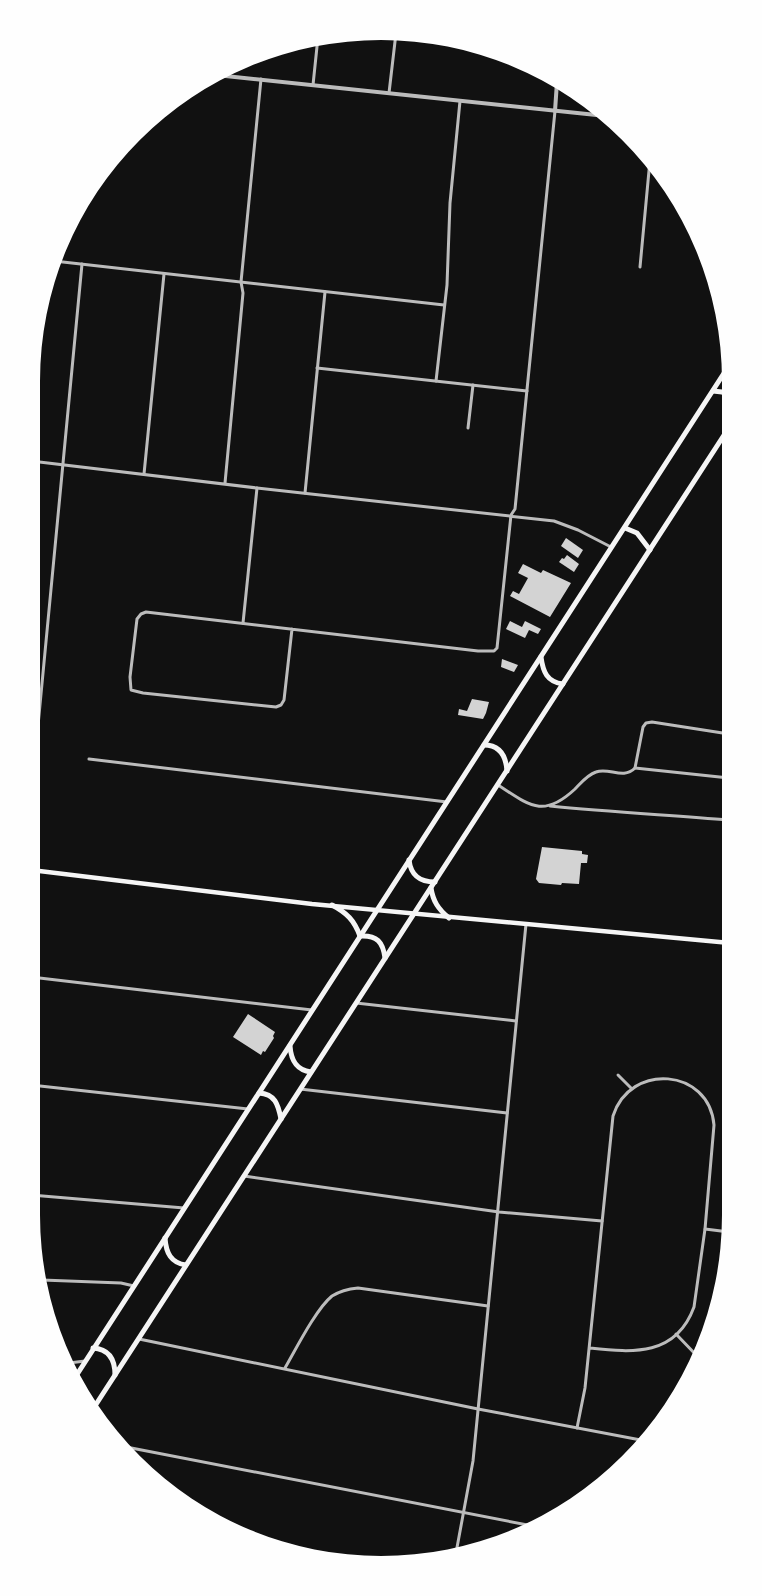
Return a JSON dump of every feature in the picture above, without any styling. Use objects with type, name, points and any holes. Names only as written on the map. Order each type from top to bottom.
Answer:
[{"type":"main road","points":[[78,1372],[722,377]]},
{"type":"main road","points":[[713,391],[722,392]]},
{"type":"main road","points":[[97,1403],[722,438]]},
{"type":"main road","points":[[624,528],[637,532],[650,550]]},
{"type":"main road","points":[[541,656],[542,667],[549,679],[552,682],[563,684]]},
{"type":"main road","points":[[484,745],[493,746],[500,751],[505,760],[507,772]]},
{"type":"main road","points":[[409,860],[412,872],[416,878],[435,882]]},
{"type":"main road","points":[[40,871],[312,904],[722,942]]},
{"type":"main road","points":[[431,888],[436,904],[449,918]]},
{"type":"main road","points":[[332,905],[350,916],[360,936]]},
{"type":"main road","points":[[360,936],[370,936],[379,941],[384,950],[385,958]]},
{"type":"main road","points":[[290,1045],[295,1065],[302,1070],[311,1072]]},
{"type":"main road","points":[[258,1093],[264,1093],[273,1097],[278,1105],[281,1119]]},
{"type":"main road","points":[[165,1238],[166,1250],[170,1258],[177,1263],[186,1265]]},
{"type":"main road","points":[[93,1348],[109,1354],[114,1362],[115,1375]]},
{"type":"street","points":[[390,93],[395,41]]},
{"type":"street","points":[[313,85],[317,46]]},
{"type":"street","points":[[229,75],[595,115]]},
{"type":"street","points":[[225,483],[244,293],[241,282],[262,79]]},
{"type":"street","points":[[292,630],[284,700],[280,706],[153,694],[131,690],[130,677],[137,619],[141,614],[152,613],[243,623],[478,652],[494,651],[498,643],[511,516],[515,509],[557,89]]},
{"type":"street","points":[[436,381],[448,269],[450,196],[460,101]]},
{"type":"street","points":[[640,267],[649,170]]},
{"type":"street","points":[[62,262],[444,305]]},
{"type":"street","points":[[40,708],[82,264]]},
{"type":"street","points":[[144,474],[164,274]]},
{"type":"street","points":[[305,493],[325,292]]},
{"type":"street","points":[[317,368],[527,391]]},
{"type":"street","points":[[468,428],[473,386]]},
{"type":"street","points":[[40,462],[257,488],[545,519],[562,523],[612,547]]},
{"type":"street","points":[[243,623],[257,488]]},
{"type":"street","points":[[636,768],[643,727],[646,723],[652,722],[722,733]]},
{"type":"street","points":[[89,759],[447,802]]},
{"type":"street","points":[[549,806],[569,794],[588,776],[597,771],[621,774],[628,773],[636,768],[722,777]]},
{"type":"street","points":[[498,785],[523,802],[536,806],[722,819]]},
{"type":"street","points":[[457,1547],[473,1461],[526,924]]},
{"type":"street","points":[[40,978],[312,1010]]},
{"type":"street","points":[[356,1003],[516,1022]]},
{"type":"street","points":[[618,1074],[631,1088]]},
{"type":"street","points":[[577,1428],[590,1348],[613,1116],[620,1100],[631,1088],[647,1080],[673,1079],[685,1083],[696,1090],[708,1103],[713,1115],[714,1131],[705,1229],[694,1307],[690,1317],[676,1334],[657,1346],[637,1352],[590,1348]]},
{"type":"street","points":[[40,1086],[248,1108]]},
{"type":"street","points":[[300,1090],[507,1113]]},
{"type":"street","points":[[244,1176],[499,1212],[602,1221]]},
{"type":"street","points":[[40,1196],[184,1208]]},
{"type":"street","points":[[705,1229],[721,1231]]},
{"type":"street","points":[[47,1280],[121,1283],[134,1286]]},
{"type":"street","points":[[285,1368],[320,1310],[331,1297],[349,1289],[358,1288],[488,1306]]},
{"type":"street","points":[[676,1334],[693,1352]]},
{"type":"street","points":[[139,1339],[478,1409],[638,1439]]},
{"type":"street","points":[[73,1362],[85,1361]]},
{"type":"street","points":[[133,1448],[524,1524]]},
{"type":"building","points":[[566,538],[583,550],[578,558],[561,546]]},
{"type":"building","points":[[567,555],[579,564],[574,572],[559,562]]},
{"type":"building","points":[[523,564],[541,573],[543,570],[571,583],[550,617],[510,596],[513,591],[519,594],[528,578],[518,573]]},
{"type":"building","points":[[510,621],[522,627],[525,621],[541,629],[538,634],[529,630],[525,638],[506,629]]},
{"type":"building","points":[[502,659],[518,665],[514,672],[501,667]]},
{"type":"building","points":[[472,699],[489,702],[483,719],[458,715],[459,709],[467,711]]},
{"type":"building","points":[[542,847],[582,851],[582,854],[588,855],[587,863],[581,863],[579,884],[539,883],[536,879]]},
{"type":"building","points":[[248,1014],[275,1032],[274,1038],[261,1055],[233,1037]]}]
